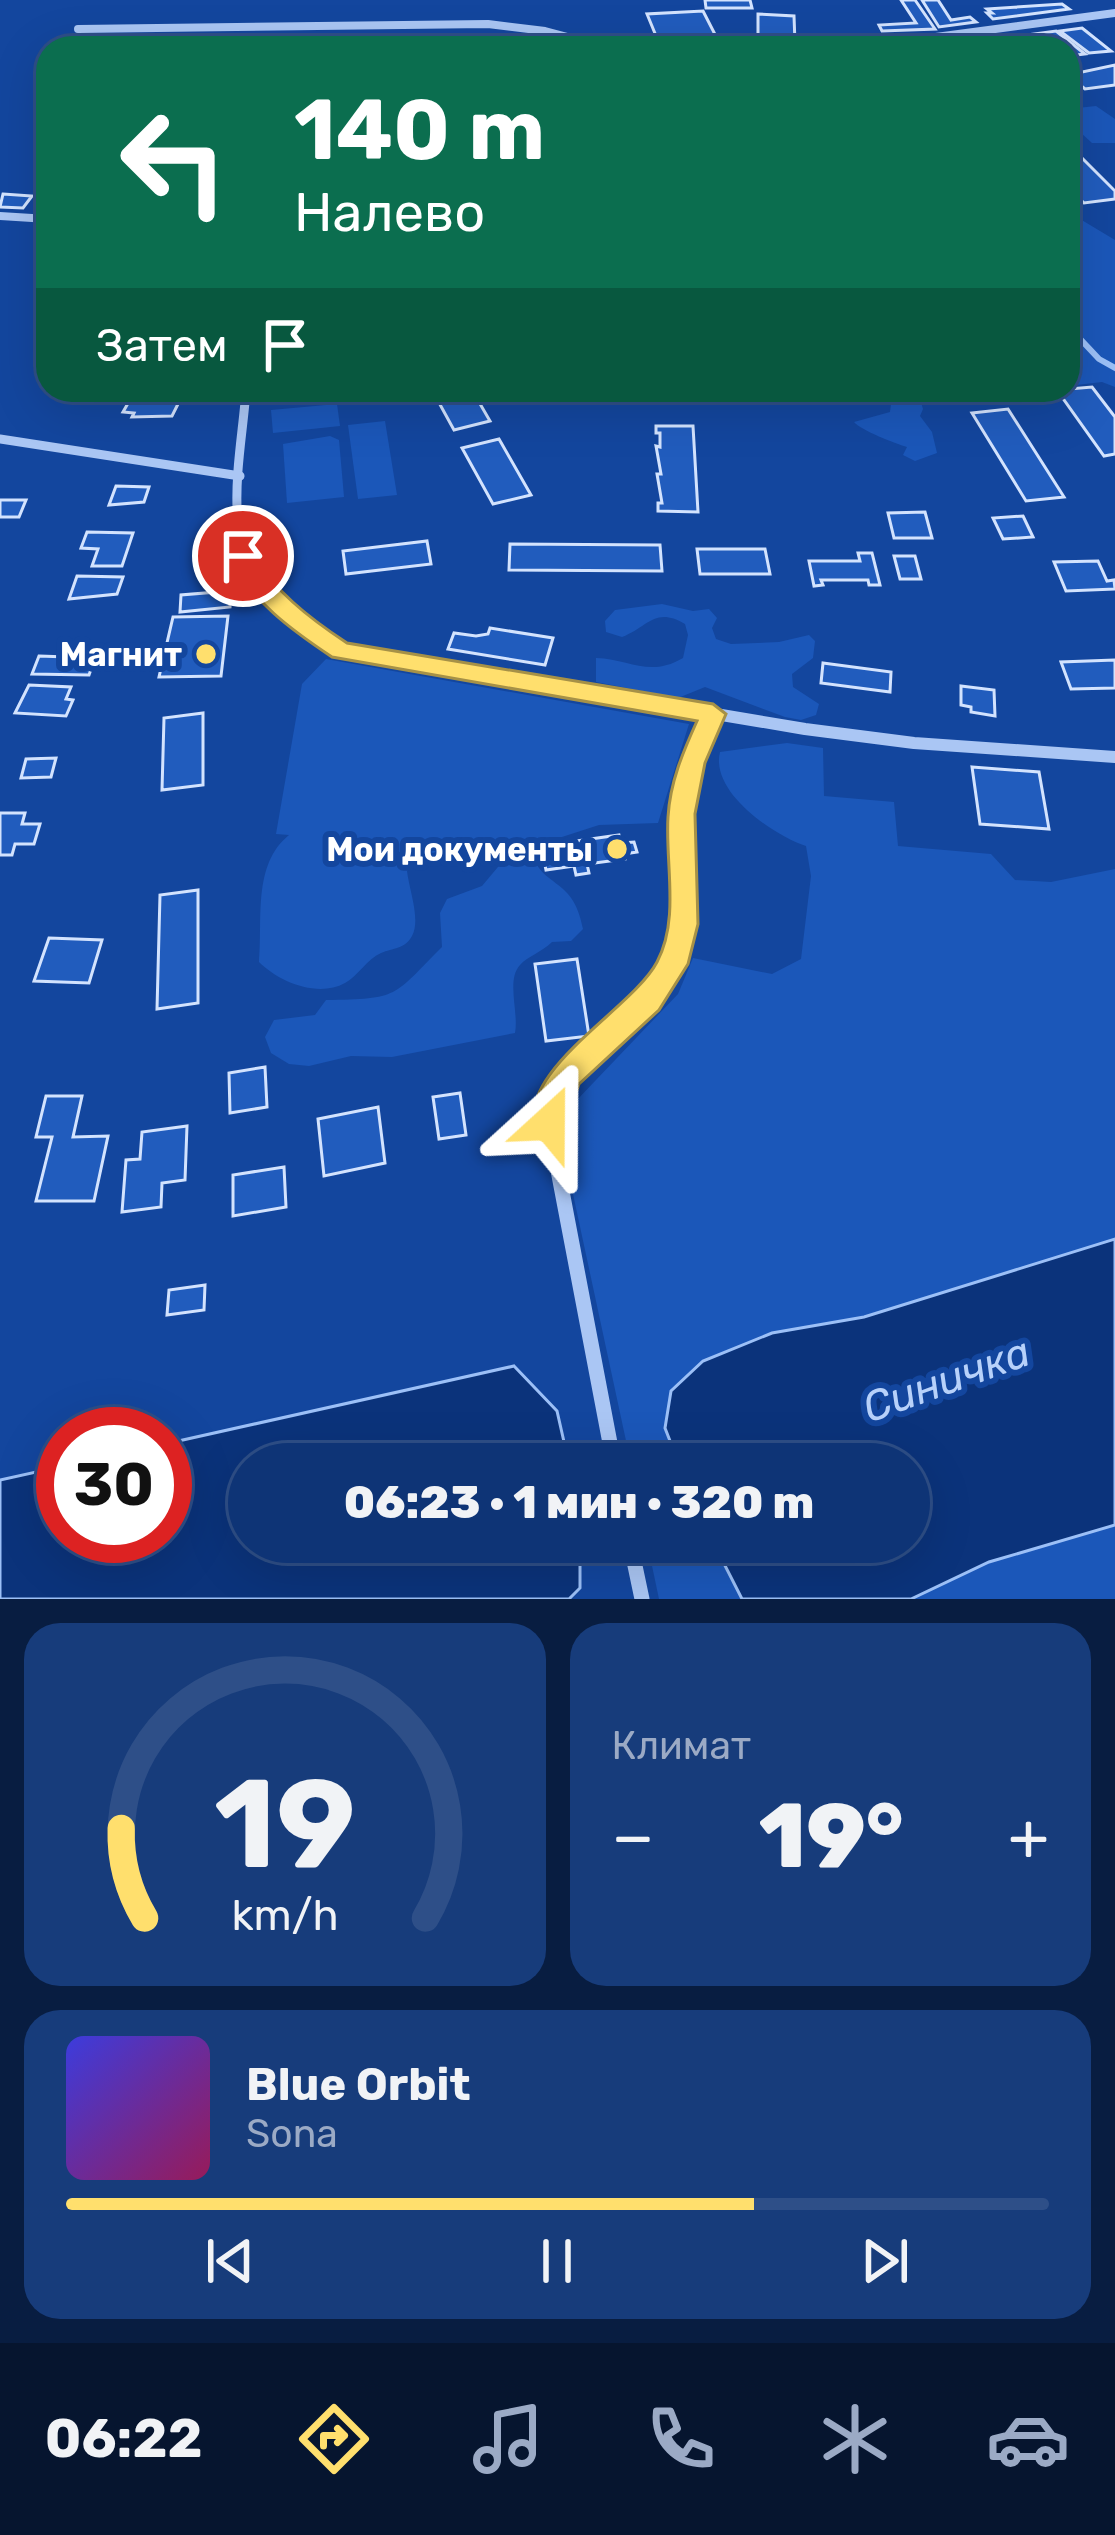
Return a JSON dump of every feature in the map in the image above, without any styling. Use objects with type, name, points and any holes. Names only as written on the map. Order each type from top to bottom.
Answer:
[{"type":"street","points":[[943,36],[1115,13]]},
{"type":"street","points":[[78,29],[488,24],[563,36]]},
{"type":"street","points":[[0,216],[36,218]]},
{"type":"street","points":[[245,402],[238,518],[248,570],[302,625],[331,646],[377,658],[713,714],[914,743],[1115,757]]},
{"type":"street","points":[[0,439],[239,476]]},
{"type":"street","points":[[610,1443],[549,1123],[554,1096],[568,1074],[648,1001],[673,964],[684,924],[682,814],[691,763],[713,714]]},
{"type":"street","points":[[634,1563],[642,1599]]},
{"type":"shaded area","points":[[1096,106],[1115,119],[1115,143],[1092,143],[1080,132],[1080,108]]},
{"type":"shaded area","points":[[1080,219],[1115,240],[1115,387],[1102,382],[1080,385]]},
{"type":"shaded area","points":[[921,402],[920,416],[932,432],[937,453],[915,461],[903,455],[907,447],[854,422],[890,412],[891,404]]},
{"type":"shaded area","points":[[337,404],[340,426],[273,433],[271,410]]},
{"type":"shaded area","points":[[385,421],[397,495],[358,499],[348,425]]},
{"type":"shaded area","points":[[330,436],[339,440],[344,497],[287,503],[283,444]]},
{"type":"shaded area","points":[[662,604],[693,611],[709,609],[717,618],[712,628],[716,639],[731,644],[809,635],[815,641],[813,658],[792,674],[793,687],[819,704],[816,715],[801,720],[785,717],[705,687],[678,698],[596,682],[596,658],[660,667],[683,658],[688,635],[685,624],[675,619],[652,620],[622,637],[606,632],[605,621],[615,610]]},
{"type":"shaded area","points":[[326,659],[689,724],[658,823],[599,825],[531,847],[541,870],[572,899],[583,929],[571,941],[552,942],[516,971],[515,1033],[392,1057],[351,1056],[309,1066],[289,1064],[271,1053],[265,1037],[274,1020],[315,1015],[326,1000],[382,996],[403,985],[442,947],[440,913],[447,899],[482,886],[503,861],[494,848],[455,847],[418,857],[407,871],[415,913],[412,936],[402,946],[376,956],[345,983],[323,989],[299,986],[259,962],[264,877],[277,847],[289,835],[276,834],[302,684]]},
{"type":"shaded area","points":[[787,743],[823,748],[824,796],[894,802],[898,846],[991,854],[1015,880],[1051,882],[1115,869],[1115,1239],[864,1317],[772,1333],[665,1428],[671,1443],[626,1443],[570,1180],[566,1138],[575,1102],[678,994],[693,958],[772,974],[801,959],[811,876],[806,846],[762,822],[734,796],[719,767],[720,752]]},
{"type":"shaded area","points":[[1115,1525],[1115,1599],[912,1599],[989,1562]]},
{"type":"shaded area","points":[[651,1563],[724,1563],[742,1599],[659,1599]]},
{"type":"water","name":"Синичка","points":[[1115,1239],[1115,1525],[989,1562],[911,1599],[742,1599],[724,1563],[930,1563],[930,1443],[671,1443],[665,1428],[671,1391],[703,1361],[772,1333],[864,1317]]},
{"type":"water","points":[[514,1366],[557,1411],[564,1443],[228,1443],[228,1563],[580,1563],[580,1588],[569,1599],[0,1599],[0,1480],[36,1472],[36,1563],[192,1563],[192,1438]]},
{"type":"building","points":[[705,0],[750,0],[752,8],[706,8]]},
{"type":"building","points":[[901,0],[915,0],[935,29],[882,31],[879,25],[916,23]]},
{"type":"building","points":[[922,0],[938,0],[951,20],[970,17],[976,22],[939,27]]},
{"type":"building","points":[[1062,4],[1069,9],[993,19],[987,13],[992,13],[987,9]]},
{"type":"building","points":[[703,11],[716,36],[656,36],[647,14]]},
{"type":"building","points":[[758,14],[794,16],[795,36],[758,36]]},
{"type":"building","points":[[1082,28],[1111,51],[1089,53],[1080,46],[1080,36],[1060,31]]},
{"type":"building","points":[[1056,31],[1062,36],[1036,36]]},
{"type":"building","points":[[1115,65],[1115,85],[1085,89],[1080,72]]},
{"type":"building","points":[[1080,156],[1115,191],[1115,199],[1084,203],[1080,199]]},
{"type":"building","points":[[3,194],[32,196],[23,208],[0,207]]},
{"type":"building","points":[[1092,387],[1115,417],[1115,454],[1104,456],[1066,402],[1080,402],[1080,388]]},
{"type":"building","points":[[129,402],[179,402],[172,416],[132,417],[134,413],[123,412]]},
{"type":"building","points":[[439,402],[479,402],[490,421],[454,430]]},
{"type":"building","points":[[1008,409],[1064,497],[1026,501],[972,413]]},
{"type":"building","points":[[656,426],[693,426],[698,512],[658,511],[662,503]]},
{"type":"building","points":[[499,439],[531,495],[493,504],[462,448]]},
{"type":"building","points":[[116,486],[149,487],[144,502],[109,505]]},
{"type":"building","points":[[0,500],[26,500],[19,517],[0,517]]},
{"type":"building","points":[[925,512],[932,538],[894,538],[888,513]]},
{"type":"building","points":[[1023,516],[1033,537],[1003,539],[993,518]]},
{"type":"building","points":[[87,532],[133,533],[122,566],[92,566],[98,549],[81,548]]},
{"type":"building","points":[[427,541],[431,564],[346,574],[343,551]]},
{"type":"building","points":[[510,544],[660,545],[662,571],[509,570]]},
{"type":"building","points":[[697,549],[765,549],[770,574],[700,574]]},
{"type":"building","points":[[858,553],[872,553],[880,585],[869,585],[868,580],[821,580],[823,585],[814,586],[809,561],[860,561]]},
{"type":"building","points":[[894,556],[915,556],[921,579],[900,579]]},
{"type":"building","points":[[1098,561],[1107,581],[1114,580],[1115,589],[1066,591],[1054,562]]},
{"type":"building","points":[[77,576],[123,577],[117,594],[69,599]]},
{"type":"building","points":[[230,591],[230,607],[180,612],[181,595]]},
{"type":"building","points":[[228,616],[221,676],[159,677],[173,617]]},
{"type":"building","points":[[490,628],[553,638],[545,665],[448,649],[454,633],[476,636],[488,634]]},
{"type":"building","points":[[39,656],[95,658],[89,675],[32,674]]},
{"type":"building","points":[[1115,660],[1115,688],[1071,689],[1061,662]]},
{"type":"building","points":[[823,663],[891,672],[890,692],[821,683]]},
{"type":"building","points":[[29,685],[71,687],[66,699],[73,700],[66,716],[15,713]]},
{"type":"building","points":[[961,686],[994,690],[995,716],[961,705]]},
{"type":"building","points":[[203,713],[203,785],[162,790],[164,718]]},
{"type":"building","points":[[56,758],[51,777],[21,778],[26,759]]},
{"type":"building","points":[[972,767],[1039,772],[1049,829],[980,824]]},
{"type":"building","points":[[0,813],[25,813],[22,824],[40,824],[34,844],[15,844],[12,855],[0,855]]},
{"type":"building","points":[[619,835],[621,843],[634,842],[637,852],[624,854],[625,859],[587,864],[589,873],[576,875],[574,866],[546,870],[541,846]]},
{"type":"building","points":[[198,890],[198,1003],[157,1009],[160,895]]},
{"type":"building","points":[[49,938],[102,940],[89,983],[34,981]]},
{"type":"building","points":[[577,959],[589,1036],[546,1041],[535,964]]},
{"type":"building","points":[[265,1067],[267,1107],[230,1113],[229,1073]]},
{"type":"building","points":[[460,1093],[466,1135],[439,1139],[433,1097]]},
{"type":"building","points":[[46,1096],[82,1096],[73,1137],[108,1136],[94,1201],[36,1201],[52,1137],[36,1137]]},
{"type":"building","points":[[378,1107],[385,1163],[324,1176],[318,1119]]},
{"type":"building","points":[[187,1126],[185,1180],[162,1183],[161,1207],[122,1212],[126,1160],[140,1159],[142,1132]]},
{"type":"building","points":[[284,1167],[286,1207],[233,1216],[233,1175]]},
{"type":"building","points":[[205,1285],[204,1310],[167,1315],[169,1290]]},
{"type":"waterway","points":[[1080,339],[1115,368]]},
{"type":"place","name":"Магнит","points":[[206,654]]},
{"type":"place","name":"Мои документы","points":[[617,849]]},
{"type":"route","points":[[243,556],[250,574],[302,625],[341,651],[713,714],[691,763],[682,814],[684,924],[673,964],[648,1001],[568,1074],[554,1096],[549,1123]]}]
